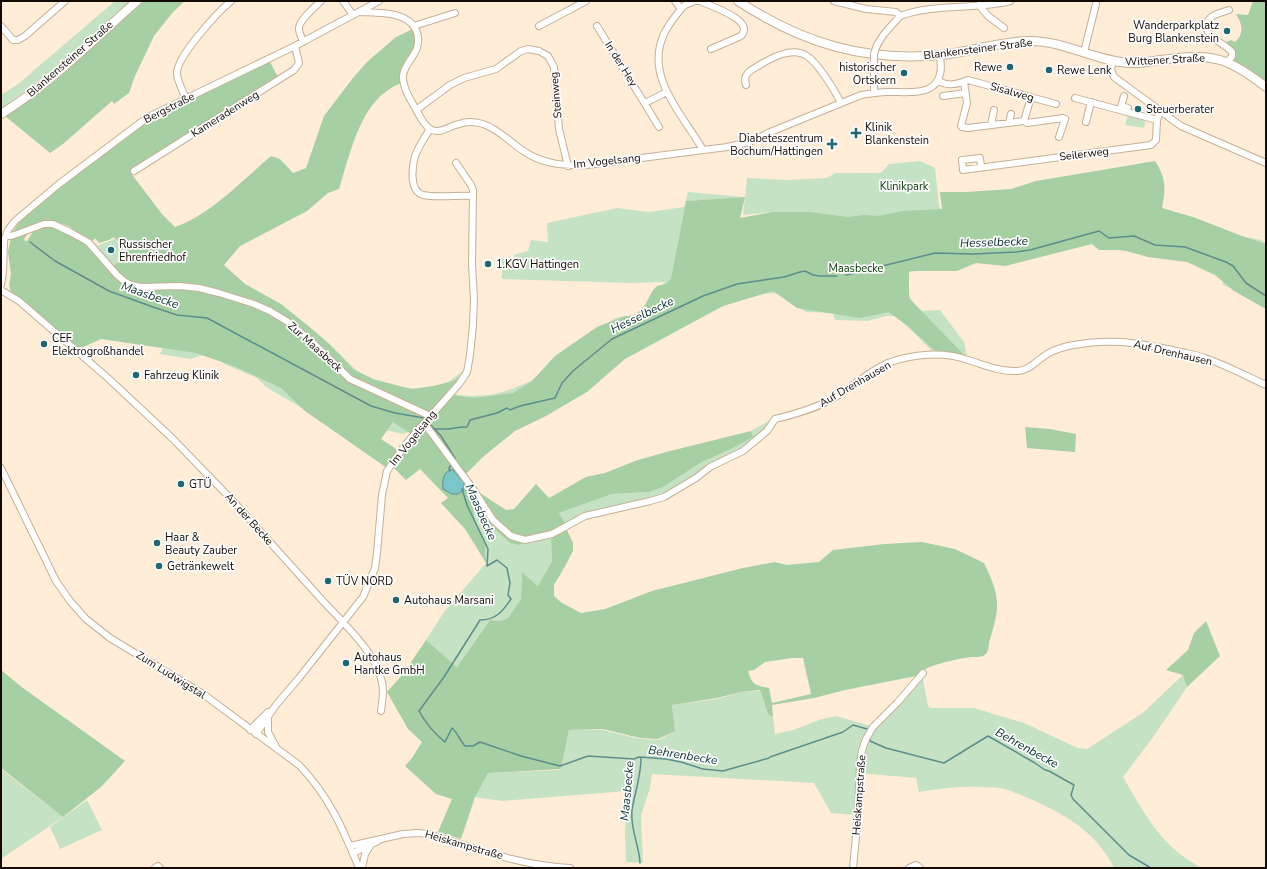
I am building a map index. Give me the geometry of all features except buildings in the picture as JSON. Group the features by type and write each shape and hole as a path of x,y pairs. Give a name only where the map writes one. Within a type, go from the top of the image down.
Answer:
{"main road":[{"name":"Blankensteiner Straße","path":"1,114 20,102 50,79 137,1"},
{"name":"Blankensteiner Straße","path":"738,1 763,17 789,30 821,43 838,48 886,56 940,55 966,52 1010,43 1031,41 1059,44 1084,52"},
{"name":"Wittener Straße","path":"1084,52 1113,62 1132,63 1196,56 1216,59 1228,62 1246,71 1266,87"}],"street":[{"path":"1,26 13,40 20,39 65,1"},
{"path":"186,99 178,78 178,68 183,58 205,27 231,1"},
{"path":"303,42 299,30 300,25 303,19 321,1"},
{"path":"343,1 353,15"},
{"name":"Bergstraße","path":"1,285 3,272 3,249 6,235 15,221 59,184 97,155 148,117 303,42 379,1"},
{"path":"539,26 586,1"},
{"path":"675,1 681,9"},
{"path":"703,150 667,92 660,74 659,52 664,35 681,9 685,5 696,1 700,1 738,18 743,26 744,32 741,36 711,49"},
{"path":"834,1 866,9 896,12 900,16"},
{"path":"874,92 874,54 884,34 900,16 913,12 968,3 979,5 1010,1"},
{"path":"1084,52 1096,2"},
{"path":"979,5 988,16 1004,28"},
{"path":"1228,62 1232,56 1232,52 1225,44 1210,36 1206,24 1207,21 1215,14 1229,10"},
{"path":"360,12 396,15 405,18 414,26 419,38 416,52 406,66 403,80 409,98 423,122 430,129 420,146 414,161 413,179 415,189 419,194 428,196 473,196"},
{"path":"414,26 455,13"},
{"name":"In der Hey","path":"597,26 659,127"},
{"name":"Kameradenweg","path":"134,171 294,70 299,63 295,46"},
{"name":"Steinweg","path":"416,110 450,85 464,78 496,69 521,51 528,49 539,51 548,56 554,67 559,129 568,166"},
{"path":"746,85 745,78 748,72 771,59 791,52 800,52 808,56 815,64 842,103"},
{"path":"938,80 941,72 940,55"},
{"path":"1113,62 1112,69 1114,77 1182,126 1266,163"},
{"name":"Sisalweg","path":"938,80 946,84 966,81 1056,104"},
{"name":"Im Vogelsang","path":"430,129 437,132 463,123 482,124 496,130 523,151 542,160 568,166 587,165 736,146 750,142 768,133 862,95 874,92 924,91 933,86 938,80"},
{"path":"966,81 967,103 962,127 968,128 1024,121 1027,123 1063,118 1059,137"},
{"path":"645,103 667,92"},
{"path":"943,96 966,93"},
{"path":"1124,96 1122,106 1146,113 1157,120"},
{"path":"1024,121 1031,97"},
{"path":"1075,98 1157,120"},
{"path":"1086,122 1091,102"},
{"path":"991,125 994,110"},
{"name":"Seilerweg","path":"981,168 1151,145 1156,140 1157,120 1160,111"},
{"path":"1009,123 1011,114"},
{"name":"Im Vogelsang","path":"256,734 276,706 363,597 375,568 382,495 387,471 405,445 459,384 465,375 469,364 474,311 472,265 473,196 471,184 456,163"},
{"name":"Zur Maasbeck","path":"6,235 11,236 44,224 53,224 88,242 117,275 131,285 140,287 180,286 199,288 238,298 270,311 288,322 310,340 350,379 426,420"},
{"name":"An der Becke","path":"1,290 19,301 109,379 173,439 232,500 343,622 368,654 379,672 383,690 381,711"},
{"name":"Auf Drenhausen","path":"426,420 454,463 474,489 493,520 512,536 525,540 552,534 585,516 650,501 664,496 696,478 716,464 744,451 767,431 775,419 792,415 836,397 867,375 887,364 906,358 932,355 955,356 991,368 1004,371 1019,371 1030,368 1044,356 1060,348 1087,342 1115,341 1142,344 1204,357 1266,384"},
{"name":"Zum Ludwigstal","path":"1,468 56,581 86,620 110,638 203,694 299,765 312,778 332,808 359,868"},
{"name":"Heiskampstraße","path":"853,868 862,750 873,727 897,703 923,673"},
{"name":"Im Vogelsang","path":"250,730 276,706"},
{"path":"268,717 268,732 278,750"},
{"name":"Heiskampstraße","path":"350,846 403,834 422,833 528,863 549,867 570,868"},
{"name":"Heiskampstraße","path":"353,853 382,839"},
{"path":"362,868 365,854 371,845"},
{"path":"909,868 916,865 920,868"},
{"path":"155,868 158,866 160,868"}],"green space":[{"path":"115,1 131,1 46,75 1,109 1,95 18,84"},
{"path":"144,1 185,1 173,12 154,36 135,76 129,93 114,104 112,101 63,144 50,153 5,116 55,81"},
{"path":"1253,1 1266,1 1266,81 1233,61 1233,49 1226,42 1231,40 1235,42 1238,39 1242,28 1236,14 1248,15"},
{"path":"413,29 415,36 414,50 401,83 387,91 376,101 367,114 353,143 339,189 328,193 307,211 240,246 224,265 245,284 281,304 329,344 353,369 375,380 412,389 446,383 455,380 463,373 458,384 429,414 351,378 289,321 216,290 142,285 128,282 112,267 129,254 114,237 99,243 95,238 91,243 70,227 62,224 47,222 26,227 12,233 21,219 150,118 269,60 278,77 130,172 162,214 175,227 188,222 213,206 271,156 280,159 293,173 306,168 324,116 353,78 367,62 396,37"},
{"path":"1128,114 1143,119 1145,121 1144,128 1125,125"},
{"name":"Maasbecke","path":"920,161 935,168 939,205 943,218 1236,235 1261,240 1266,243 1266,308 1236,290 1223,285 1222,276 1203,267 1188,262 1139,252 1104,249 1096,242 910,272 907,276 908,290 918,311 940,310 964,342 967,356 932,351 908,327 894,316 886,316 868,321 835,320 833,313 807,312 796,307 780,293 754,294 741,298 691,321 678,330 642,348 403,434 372,427 325,424 302,408 266,387 257,378 224,364 218,358 203,355 191,359 160,354 169,335 237,279 278,304 306,324 333,347 361,375 405,388 420,389 448,382 466,369 453,394 469,396 490,395 506,391 531,381 615,318 641,314 659,287 666,282 630,283 502,279 502,259 513,261 514,255 528,251 531,240 548,242 547,223 617,208 649,212 684,207 688,192 745,197 747,178 787,180 827,178 835,173 881,173 889,164","holes":["745,197 743,215 772,212 811,212 846,217 674,264 686,201"]},
{"name":"Maasbecke","path":"1155,161 1159,167 1164,184 1162,208 1193,217 1266,244 1266,309 1234,291 1215,275 1187,262 1148,257 1122,250 1099,250 1092,244 1005,266 976,263 957,271 909,271 909,298 967,358 938,354 909,327 889,312 860,318 797,308 773,291 723,306 625,359 587,392 546,416 515,431 484,456 464,476 425,423 451,395 473,398 513,393 532,381 555,356 597,327 625,316 634,316 645,305 653,290 657,286 665,284 671,279 686,201 745,197 740,218 772,212 811,212 848,217 864,215 879,216 902,211 942,209 940,192 1011,189 1036,181"},
{"path":"49,225 82,240 123,283 199,289 253,305 287,323 349,380 429,416 411,434 393,422 381,439 398,450 387,468 305,411 281,388 236,367 196,353 101,339 79,349 36,311 11,292 9,285 11,274 8,252 11,237 30,231 24,239 26,242 36,228"},
{"path":"113,237 129,254 112,267 93,246 96,243 98,246 112,240 114,239"},
{"path":"774,418 765,430 752,442 678,487 648,499 584,515 565,523 559,513 612,494 649,492 663,487 702,462 731,449 752,437 751,431"},
{"path":"424,424 473,490 474,517 485,541 486,563 465,529 441,503 448,498 420,469 406,480 392,466"},
{"path":"1025,427 1050,429 1076,434 1075,452 1027,448"},
{"path":"751,431 753,437 702,462 663,487 649,492 612,494 559,513 565,523 548,537 518,545 510,543 490,525 482,504 474,489 506,510 514,509 536,484 549,498 586,477 605,473 635,461 666,452"},
{"path":"473,490 483,503 490,525 510,543 518,545 548,537 551,539 552,561 538,586 522,572 521,599 508,618 500,621 490,620 457,667 426,640 444,612 486,563 485,541 474,517"},
{"path":"566,528 573,543 573,551 554,585 554,596 562,603 581,613 605,609 652,591 743,568 775,562 787,565 819,562 833,550 884,544 922,542 955,549 984,563 994,585 997,611 988,650 983,656 942,663 920,672 916,676 845,690 814,698 772,705 773,717 768,714 760,690 741,692 717,698 672,705 675,731 658,739 640,738 603,729 569,730 561,769 488,773 475,797 461,839 438,832 452,799 436,794 405,766 422,742 408,729 387,692 403,674 426,640 457,667 490,620 500,621 508,618 521,599 522,572 538,586 552,561 551,539","holes":["803,658 811,694 772,703 769,688 755,684 748,671 754,670 765,662"]},
{"path":"1206,621 1220,656 1187,687 1183,675 1166,670 1188,650 1194,633"},
{"path":"1,670 23,688 125,761 101,787 63,817 1,768"},
{"path":"1183,675 1187,687 1154,736 1123,777 1147,817 1165,840 1176,851 1202,868 1114,868 1100,846 1082,828 1061,814 1037,802 1002,788 960,787 919,792 916,778 858,773 855,815 831,813 814,783 652,774 650,788 641,816 643,863 626,862 625,834 627,791 502,801 474,797 487,773 561,770 569,730 603,730 640,739 659,740 675,731 672,705 717,699 741,692 760,691 768,714 773,717 775,734 793,730 822,719 836,716 871,726 919,680 923,679 928,706 931,708 974,708 1024,723 1078,748 1087,749 1144,712"},
{"path":"1,769 63,817 1,859"},
{"path":"87,800 102,830 60,849 50,827"}],"water":[{"path":"452,469 464,483 464,490 458,494 452,494 443,489 444,477 449,470"}],"waterway":[{"name":"Hesselbecke","path":"846,275 935,253 973,254 1030,250 1099,231 1109,238 1134,236 1155,245 1185,247 1226,262 1233,266 1246,283 1266,296"},
{"name":"Maasbecke","path":"30,242 55,261 109,291 177,315 207,318 371,406 395,413 426,419"},
{"name":"Hesselbecke","path":"435,429 467,427 470,420 497,413 507,408 510,410 520,406 555,398 562,383 573,371 612,339 703,296 737,284 784,277 805,271 813,275 837,276"},
{"name":"Maasbecke","path":"428,422 441,436 455,458 454,461"},
{"name":"Maasbecke","path":"450,471 449,468 452,464"},
{"name":"Maasbecke","path":"462,489 467,505 488,549 487,566 497,560 507,568 510,583 508,595 511,599 495,617 480,620 444,677 419,711 427,724 441,739 445,742 452,728 465,746 473,746 480,742 521,756 560,766 588,756 634,759 639,757 666,759 703,769 723,771 769,758"},
{"name":"Behrenbecke","path":"770,757 843,732 853,725 867,729"},
{"name":"Behrenbecke","path":"870,736 870,741 886,748 944,763 988,736 1045,770 1074,785 1071,795 1073,799 1129,855 1151,868"},
{"name":"Maasbecke","path":"640,863 632,824 632,810 640,771 641,758"}],"place":[{"name":"Wanderparkplatz Burg Blankenstein","path":"1227,31"},
{"name":"Rewe","path":"1010,67"},
{"name":"Rewe Lenk","path":"1049,70"},
{"name":"historischer Ortskern","path":"904,73"},
{"name":"Steuerberater","path":"1138,109"},
{"name":"Klinik Blankenstein","path":"856,133"},
{"name":"Diabeteszentrum Bochum/Hattingen","path":"832,144"},
{"name":"Russischer Ehrenfriedhof","path":"111,250"},
{"name":"1.KGV Hattingen","path":"488,264"},
{"name":"CEF Elektrogroßhandel","path":"44,344"},
{"name":"Fahrzeug Klinik","path":"136,375"},
{"name":"GTÜ","path":"181,484"},
{"name":"Haar & Beauty Zauber","path":"157,543"},
{"name":"Getränkewelt","path":"159,566"},
{"name":"TÜV NORD","path":"328,581"},
{"name":"Autohaus Marsani","path":"396,600"},
{"name":"Autohaus Hantke GmbH","path":"346,663"}],"park label":[{"name":"Klinikpark","path":"904,186"}]}
